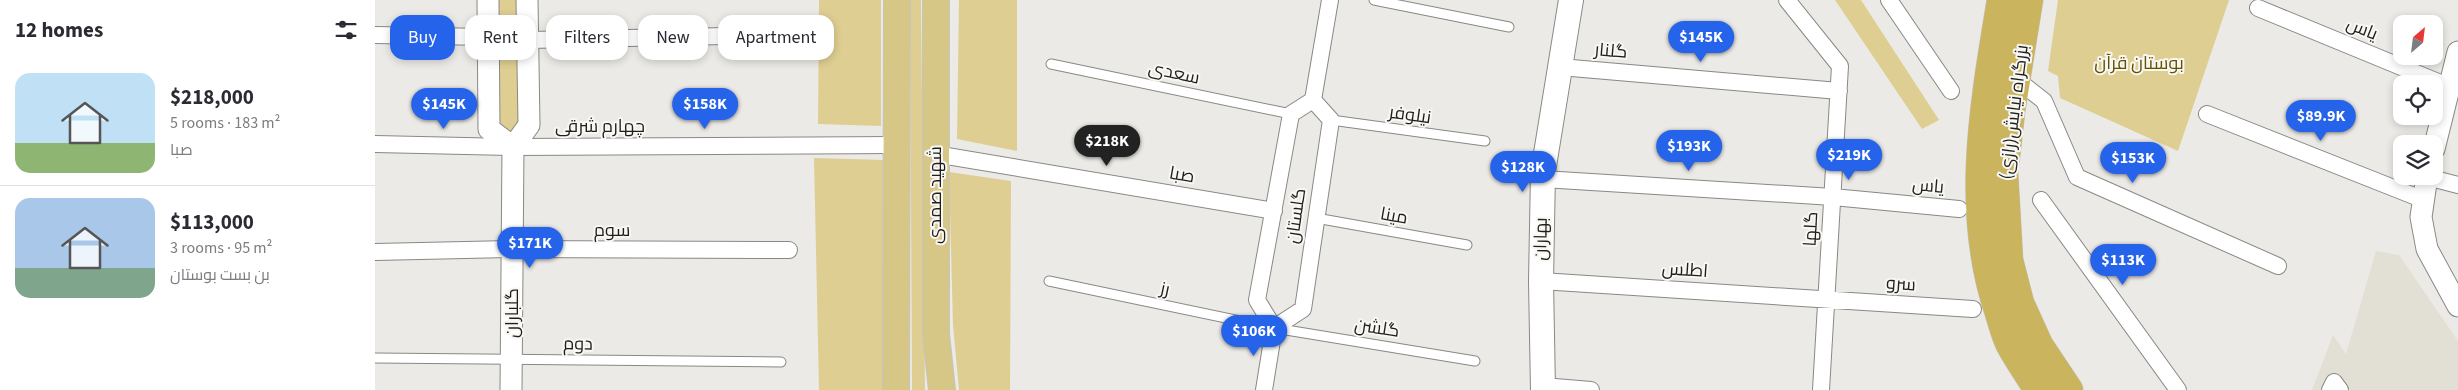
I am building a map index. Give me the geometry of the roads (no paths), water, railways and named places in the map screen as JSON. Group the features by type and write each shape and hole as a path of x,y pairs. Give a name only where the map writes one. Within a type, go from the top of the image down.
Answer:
{"highway":[{"name":"بزرگراه نیایش(رازی)","path":"2001,0 1986,89 1979,174 1980,231 1989,286 2009,344 2039,390"},
{"name":"بزرگراه نیایش(رازی)","path":"2029,0 2004,173 2009,260 2020,302 2039,345 2069,390"}],"main road":[{"path":"896,390 897,0"},
{"name":"شهید صمدی","path":"936,0 936,334 942,390"},
{"name":"بهاران","path":"1543,388 1541,281 1543,179 1571,0"}],"street":[{"path":"488,0 488,15"},
{"path":"527,0 527,15"},
{"path":"1291,114 1313,100 1330,0"},
{"name":"گلها","path":"1787,0 1840,66 1821,390"},
{"path":"1889,0 1951,91"},
{"name":"یاس","path":"2258,8 2455,70"},
{"path":"375,36 465,37"},
{"path":"536,40 718,36"},
{"path":"488,60 489,129 513,147 529,125 528,60"},
{"name":"گلنار","path":"1560,67 1839,91"},
{"path":"2438,135 2455,70"},
{"path":"2017,80 2044,101 2077,176 2278,266"},
{"path":"1313,100 1331,120"},
{"name":"گلستان","path":"1291,114 1257,300 1274,328 1303,309 1331,120"},
{"path":"2207,114 2423,200"},
{"name":"چهارم شرقی","path":"375,144 513,147 898,144"},
{"name":"گلباران","path":"511,390 513,147"},
{"name":"صبا","path":"935,154 1274,211"},
{"name":"یاس","path":"1543,179 1833,197 1959,209"},
{"path":"2443,181 2458,185"},
{"path":"2426,185 2421,217 2427,248 2452,289 2458,306"},
{"path":"2041,200 2178,390"},
{"name":"سوم","path":"375,252 512,249 789,250"},
{"name":"اطلس","path":"1541,281 1827,299"},
{"name":"سرو","path":"1827,299 1973,309"},
{"path":"1264,390 1274,328"},
{"path":"2330,390 2334,382 2340,390"},
{"path":"1543,388 1591,390"}],"lane":[{"path":"1374,0 1509,27"},
{"name":"سعدی","path":"1051,64 1291,114"},
{"name":"نیلوفر","path":"1331,120 1485,141"},
{"name":"مینا","path":"1316,218 1467,245"},
{"name":"رز","path":"1049,281 1274,328"},
{"name":"گلشن","path":"1274,328 1475,361"},
{"name":"دوم","path":"375,358 781,362"}],"park label":[{"name":"بوستان قرآن","path":"2139,63"}]}
